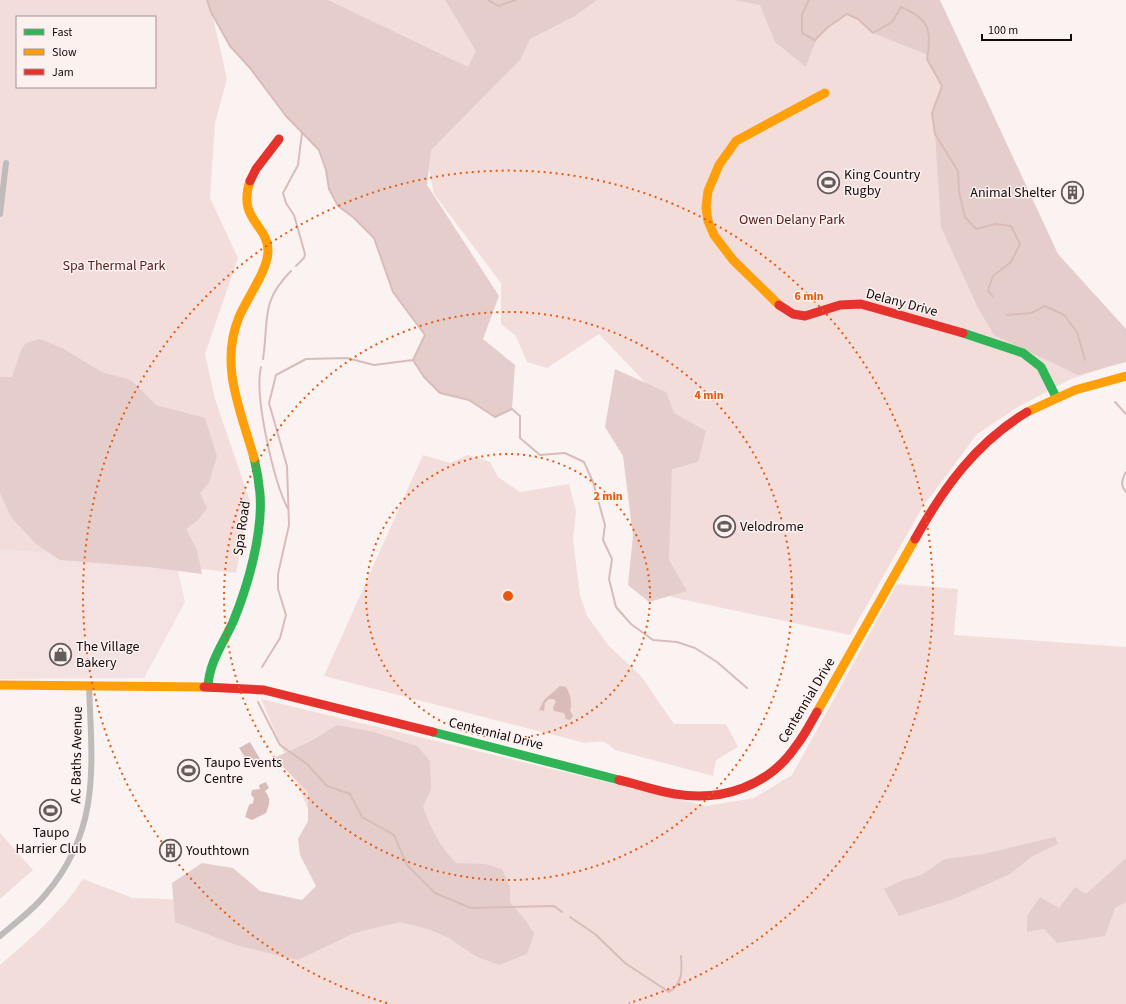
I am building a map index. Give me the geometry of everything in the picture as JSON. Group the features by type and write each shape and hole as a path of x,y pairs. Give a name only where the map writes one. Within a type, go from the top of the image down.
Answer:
{"main road":[{"name":"Delany Drive","path":"825,93 736,141 726,152 711,180 705,201 707,216 714,236 725,252 790,313 807,316 837,306 862,304 984,339 1023,353 1036,362 1041,367 1056,397"},
{"name":"Spa Road","path":"208,687 210,667 237,610 255,549 260,513 260,490 253,457 233,385 230,350 237,319 266,263 268,252 267,242 247,211 245,199 246,188 253,175 279,139"},
{"name":"Centennial Drive","path":"208,687 264,690 303,698 675,794 709,797 737,792 751,786 775,771 796,747 929,514 966,462 996,432 1025,413 1056,397 1083,386 1126,376"},
{"path":"0,685 208,687"}],"street":[{"path":"0,214 6,163"},
{"name":"AC Baths Avenue","path":"0,936 37,904 48,892 68,864 81,837 90,794 89,686"}],"shaded area":[{"path":"207,0 328,0 468,67 476,51 445,0 597,0 575,16 530,39 520,60 431,150 427,185 499,296 483,339 515,365 512,409 495,417 469,400 440,393 424,377 413,360 425,335 393,292 374,238 353,217 338,206 329,189 326,170 319,150 286,116 250,68 230,46 211,12"},
{"path":"734,0 940,0 1058,254 1126,329 1126,362 1078,375 994,335 978,308 941,227 935,134 932,113 942,86 927,59 928,55 873,33 858,19 847,14 830,25 820,35 816,41 806,67 775,42 760,5"},
{"path":"40,339 62,348 102,372 131,380 156,405 205,418 217,456 209,483 200,493 207,508 198,520 186,529 197,550 202,574 148,567 60,560 36,544 11,517 0,493 0,377 12,377 21,350 26,343"},
{"path":"615,369 666,392 674,413 706,431 698,462 672,469 669,560 687,591 649,602 628,585 633,536 623,456 605,427"},
{"path":"0,550 80,555 177,567 185,602 144,678 0,679"},
{"path":"560,686 566,687 570,695 570,710 573,716 570,720 566,719 564,713 554,711 553,707 556,702 554,699 549,699 545,703 544,711 539,710 544,700"},
{"path":"337,725 374,732 417,746 430,761 431,789 423,807 433,830 440,843 456,863 485,864 502,869 510,887 510,902 527,922 534,934 527,954 499,965 475,956 449,938 428,929 400,922 354,933 298,960 239,946 175,922 172,883 202,863 233,868 260,891 302,900 316,886 300,855 298,839 308,821 308,792 274,758 313,740"},
{"path":"250,742 260,759 250,765 239,748"},
{"path":"266,782 269,788 265,791 269,801 266,813 252,820 245,817 249,805 253,803 254,798 251,795 252,790 260,789 259,785"},
{"path":"1055,837 1058,844 1031,857 1010,874 954,899 899,916 884,889 903,880 921,875 945,859 984,854"},
{"path":"1126,858 1126,902 1115,908 1105,936 1057,943 1044,929 1027,932 1027,916 1040,897 1059,908 1075,887 1086,894"}],"green space":[{"name":"Spa Thermal Park","path":"0,0 209,0 227,79 215,123 210,198 238,258 205,354 215,399 250,501 236,573 80,555 0,550"},
{"name":"Owen Delany Park","path":"323,0 932,0 1105,368 1071,379 1018,407 977,434 922,508 850,635 671,597 666,576 675,414 599,334 547,368 527,362 516,336 501,324 501,283 434,194 426,154"},
{"path":"423,455 450,463 468,455 490,462 498,477 520,492 569,484 576,511 573,540 580,595 587,616 609,646 641,676 674,724 726,724 738,747 716,760 713,776 615,750 605,742 598,741 585,743 324,676"},
{"path":"897,584 958,589 954,635 1126,647 1126,1004 0,1004 0,965 55,914 83,879 133,898 349,905 261,699 706,806 754,798 792,775"},
{"path":"0,833 33,870 0,899"}],"waterway":[{"path":"207,0 211,12 230,46 250,68 286,116 319,150 326,170 329,189 338,206 353,217 374,238 393,292 425,335 413,360"},
{"path":"488,0 498,6 516,0"},
{"path":"809,0 802,14 802,33 815,40 828,27 847,14 858,19 873,33 892,22 901,7 918,16 927,27 929,33 929,49 927,59 942,86 932,113 935,134 958,171 959,192 965,217 976,229 996,224 1011,226 1020,244 1011,262 993,276 988,290 993,297"},
{"path":"296,266 304,258 305,254 294,215 286,203 283,193 298,165 302,133"},
{"path":"263,359 266,322 270,302 274,292 291,271"},
{"path":"1007,315 1031,313 1045,306 1064,315 1077,332 1085,360"},
{"path":"262,667 280,638 286,615 278,589 278,574 289,525 287,466 269,403 276,375 306,359 347,358 374,365 413,360"},
{"path":"413,360 424,377 440,393 469,400 495,417 512,409 520,416 520,438 540,455 565,453 584,462 593,482 605,525 603,540 612,559 609,579 616,607 631,624 653,640 677,642 695,648 717,662 747,688"},
{"path":"261,367 260,398 263,418 271,460 288,509"},
{"path":"1115,402 1126,414"},
{"path":"1126,472 1122,482 1126,492"},
{"path":"258,702 280,745 307,764 327,786 350,794 362,817 394,835 407,865 435,893 471,908 554,906 562,912"},
{"path":"570,917 595,934 625,963 669,992 677,985 681,976 681,956"}],"traffic: fast":[{"path":"963,333 1023,353 1041,367 1056,397"},
{"path":"208,687 211,669 217,653 239,608 249,576 257,542 260,494 254,458"},
{"path":"433,732 619,780"}],"traffic: slow":[{"path":"779,305 733,260 714,235 708,221 706,207 708,191 719,165 736,141 825,93"},
{"path":"250,181 247,194 247,205 267,242 268,251 265,267 239,317 233,335 231,353 234,388 254,458"},
{"path":"1027,412 1075,390 1126,376"},
{"path":"817,712 915,539"},
{"path":"0,685 204,687"}],"traffic: jam":[{"path":"250,181 256,169 279,139"},
{"path":"779,305 793,314 805,316 840,305 861,304 963,333"},
{"path":"915,539 950,484 977,452 1009,424 1027,412"},
{"path":"204,687 264,690 433,732"},
{"path":"619,780 668,793 693,796 710,796 743,788 772,772 785,760 802,738 817,712"}],"place":[{"name":"King Country Rugby","path":"829,182"},
{"name":"Animal Shelter","path":"1072,192"},
{"name":"Velodrome","path":"725,526"},
{"name":"The Village Bakery","path":"61,654"},
{"name":"Taupo Events Centre","path":"188,770"},
{"name":"Taupo Harrier Club","path":"51,810"},
{"name":"Youthtown","path":"171,850"}]}
